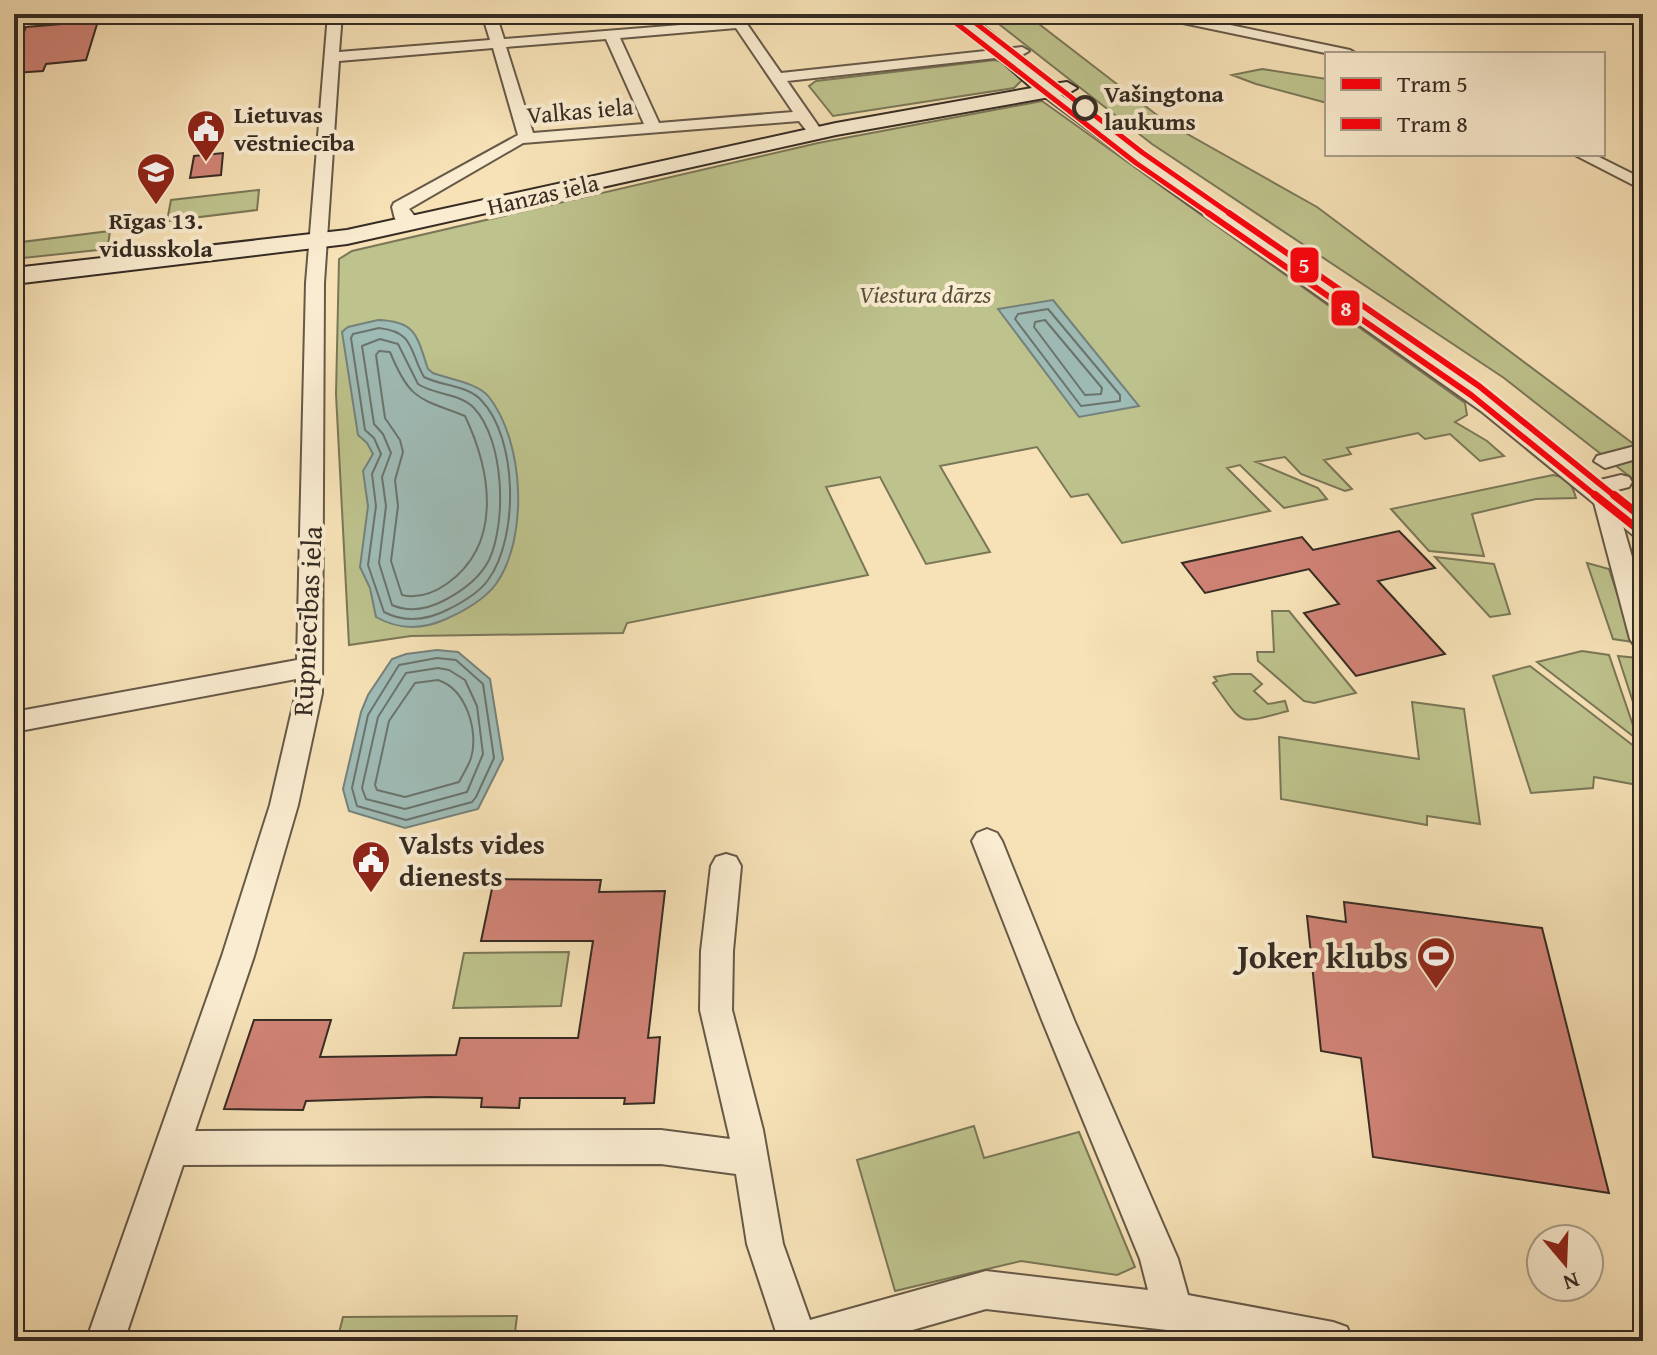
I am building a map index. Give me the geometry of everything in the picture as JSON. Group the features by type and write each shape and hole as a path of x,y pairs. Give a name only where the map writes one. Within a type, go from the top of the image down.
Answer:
{"main road":[{"path":"958,14 1013,52 1058,89"},
{"path":"977,14 1013,52"},
{"name":"Hanzas iela","path":"14,276 318,242 412,224 809,125 1058,89"}],"street":[{"name":"Rūpniecības iela","path":"105,1341 238,956 284,805 301,737 310,667 315,283 335,14"},
{"path":"489,14 527,138"},
{"path":"1159,14 1340,52"},
{"path":"331,57 611,34 736,19 809,125"},
{"path":"611,34 654,129"},
{"path":"777,78 1013,52"},
{"path":"1058,89 1169,181 1612,490 1643,500"},
{"name":"Valkas iela","path":"412,224 401,215 400,207 509,143 527,138 654,129 809,125"},
{"path":"1585,156 1643,185"},
{"path":"1605,461 1643,450"},
{"path":"1612,490 1643,530 1616,538"},
{"path":"1612,490 1616,538 1643,639"},
{"path":"14,722 310,667"},
{"path":"987,841 1058,1020 1159,1259 1173,1311"},
{"path":"726,866 717,951 716,1010 750,1159 765,1244 798,1341"},
{"path":"171,1148 661,1147 750,1159"},
{"path":"806,1341 986,1290 1173,1311 1333,1341"}],"green space":[{"path":"986,14 1026,14 1166,122 1317,207 1643,451 1643,487 1504,378 1152,144"},
{"name":"Vašingtona laukums","path":"995,60 1005,63 1023,79 1014,88 833,116 809,86 816,81"},
{"path":"1262,69 1325,79 1325,102 1256,84 1232,75"},
{"name":"Viestura dārzs","path":"1042,101 1465,403 1467,415 1455,422 1487,441 1504,456 1480,461 1450,434 1425,439 1418,433 1347,448 1351,454 1324,460 1352,489 1345,491 1301,474 1285,457 1256,462 1318,488 1327,499 1284,508 1240,465 1227,468 1270,511 1122,543 1088,494 1071,497 1037,447 940,466 990,552 926,564 880,477 826,487 868,575 627,623 623,633 411,636 349,645 336,394 339,259 352,251 818,143"},
{"path":"259,190 257,210 167,221 171,200"},
{"path":"110,231 108,245 98,250 14,259 14,243"},
{"path":"1553,475 1569,482 1576,498 1536,499 1472,514 1484,556 1429,551 1391,509"},
{"path":"1435,557 1494,564 1510,614 1490,617"},
{"path":"1587,563 1609,569 1633,642 1613,639"},
{"path":"1272,611 1289,611 1356,693 1314,703 1304,701 1258,661 1257,652 1274,652"},
{"path":"1582,651 1609,655 1638,740 1537,662"},
{"path":"1618,656 1638,658 1643,674 1643,733"},
{"path":"1530,666 1639,750 1643,763 1643,786 1594,777 1593,788 1531,793 1493,676"},
{"path":"1251,674 1262,684 1254,691 1268,704 1285,701 1288,711 1258,719 1243,718 1213,683 1217,681 1214,677"},
{"path":"1412,702 1464,709 1480,824 1427,816 1427,825 1281,799 1279,737 1419,759"},
{"path":"569,952 561,1006 453,1008 464,953"},
{"path":"974,1126 984,1158 1079,1132 1135,1267 1117,1275 1021,1261 895,1291 857,1160"},
{"path":"517,1316 514,1341 337,1341 343,1317"}],"water":[{"path":"1053,300 1139,406 1079,417 998,309"},
{"path":"378,320 401,324 414,333 428,369 433,373 471,385 489,397 510,439 515,464 518,516 507,564 496,584 480,600 459,613 419,627 393,624 376,617 370,588 360,567 368,506 363,471 373,454 358,435 342,332 348,327"},
{"path":"437,650 458,652 490,679 503,759 478,809 405,828 349,811 343,789 368,695 392,659"}],"building":[{"path":"98,21 86,60 46,64 43,71 14,73 14,57 26,27"},
{"path":"223,153 221,175 190,178 194,156"},
{"path":"1399,531 1435,568 1378,581 1445,654 1356,676 1304,613 1339,604 1309,569 1205,593 1182,563 1302,537 1313,550"},
{"path":"494,879 601,880 599,892 665,891 648,1038 660,1037 654,1103 624,1104 625,1098 520,1098 519,1108 481,1107 482,1098 429,1097 306,1101 303,1110 224,1109 254,1020 331,1020 320,1057 456,1055 460,1038 578,1038 593,941 481,941"},
{"name":"Joker klubs","path":"1344,902 1542,928 1609,1193 1373,1157 1361,1058 1321,1051 1307,916 1346,922"}],"tram line":[{"name":"5","path":"964,14 1143,153 1479,386 1643,518"},
{"name":"8","path":"956,23 1136,163 1471,395 1635,527"}],"place":[{"name":"Vašingtona laukums","path":"1085,108"},
{"name":"Lietuvas vēstniecība","path":"206,163"},
{"name":"Rīgas 13. vidusskola","path":"156,206"},
{"name":"Valsts vides dienests","path":"371,894"},
{"name":"Joker klubs","path":"1436,990"}]}
